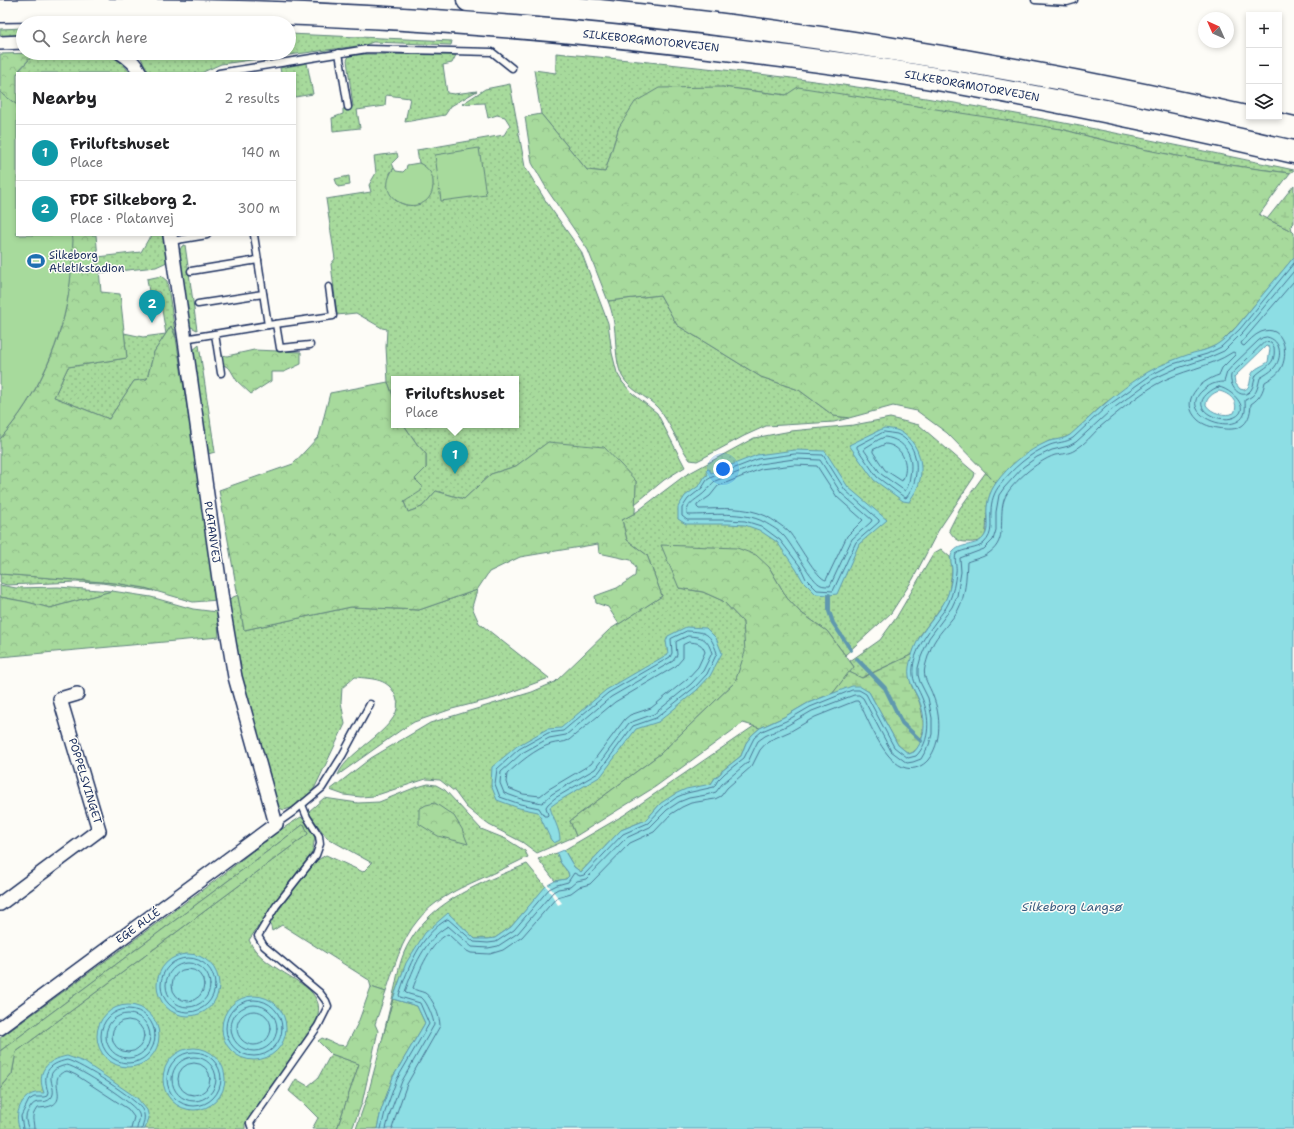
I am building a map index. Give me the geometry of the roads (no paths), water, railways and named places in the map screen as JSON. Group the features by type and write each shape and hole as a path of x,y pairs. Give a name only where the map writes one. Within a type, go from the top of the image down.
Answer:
{"highway":[{"path":"468,0 578,8 748,27 910,51 1000,66 1195,105 1294,128"},
{"name":"SILKEBORGMOTORVEJEN","path":"0,11 140,10 229,12 404,19 575,32 746,52 906,74 1092,108 1190,128 1294,152"}],"street":[{"path":"0,43 16,42"},
{"path":"131,60 140,72"},
{"name":"PLATANVEJ","path":"170,238 223,607 235,677 276,824"},
{"name":"POPPELSVINGET","path":"0,904 99,830 60,699 77,694"},
{"name":"EGE ALLÉ","path":"0,1028 276,824"}],"lane":[{"path":"1035,0 1067,2 1074,0"},
{"path":"225,72 367,49 492,52 512,68"},
{"path":"339,53 348,107"},
{"path":"170,238 195,236"},
{"path":"254,236 268,325"},
{"path":"191,270 258,260"},
{"path":"184,339 332,316 329,287"},
{"path":"198,304 263,294"},
{"path":"276,324 280,348 310,345"},
{"path":"215,334 221,373"},
{"path":"276,824 322,788 342,756 370,704"},
{"path":"252,1129 250,1123 318,1026 328,1006 320,993 264,946 258,936 276,906 316,855 320,844 313,825 307,817 302,805"}],"water":[{"name":"Silkeborg Langsø","path":"1294,257 1294,1129 377,1129 381,1111 393,1077 425,1023 417,1006 393,999 406,963 425,933 448,913 475,939 495,938 511,927 546,886 555,881 566,879 569,876 568,872 560,862 557,853 564,850 574,867 581,872 621,830 646,820 661,803 675,794 686,789 711,784 722,771 741,756 746,743 760,728 784,717 808,703 852,686 859,686 869,692 898,745 909,754 914,752 923,734 924,720 919,700 911,684 909,676 912,653 920,636 940,609 948,594 952,576 952,553 957,548 980,541 986,533 988,503 996,483 1013,464 1032,450 1047,442 1070,435 1102,406 1132,382 1170,361 1206,350 1219,343 1237,327","holes":["1266,346 1270,349 1268,362 1253,372 1247,389 1240,389 1235,383 1234,377","1219,391 1230,396 1235,402 1236,405 1234,413 1227,415 1218,414 1208,408 1206,405 1207,400 1210,396"]},
{"path":"884,428 897,430 906,436 912,442 919,456 921,464 920,481 909,502 903,501 874,480 849,445"},
{"path":"795,450 825,451 848,487 887,520 859,544 837,594 816,594 803,581 777,542 759,530 745,525 686,524 678,519 678,507 685,496 700,485 705,476 708,475 706,470 709,469 711,473 757,455"},
{"path":"686,627 706,628 716,638 722,653 710,676 697,690 658,722 636,729 601,776 550,807 559,832 560,840 554,843 551,840 538,812 519,808 497,800 491,785 492,767 517,746 547,729 561,728 606,690 668,654 666,641 668,636"},
{"path":"182,954 194,954 210,963 217,973 219,985 217,997 210,1007 194,1016 182,1016 171,1011 162,1002 157,991 157,979 162,968 171,959"},
{"path":"254,996 272,1002 280,1010 286,1028 280,1046 272,1054 254,1060 236,1054 228,1046 222,1028 228,1010 236,1002"},
{"path":"122,1005 134,1005 150,1014 157,1024 159,1036 157,1048 150,1058 134,1067 122,1067 111,1062 102,1053 97,1042 97,1030 102,1019 111,1010"},
{"path":"188,1048 200,1048 216,1057 223,1067 225,1079 223,1091 216,1101 200,1110 188,1110 177,1105 168,1096 163,1085 163,1073 168,1062 177,1053"},
{"path":"67,1056 84,1062 137,1098 147,1110 149,1118 145,1129 20,1129 18,1125 18,1114 21,1104 28,1096 32,1094 44,1093 41,1079 45,1068 53,1061"}],"waterway":[{"path":"829,595 829,611 833,623 851,650"},
{"path":"857,659 885,688 902,723 921,741"}],"place":[{"name":"Silkeborg Atletikstadion","path":"36,261"},
{"name":"FDF Silkeborg 2.","path":"152,323"},
{"name":"Friluftshuset","path":"455,474"}]}
